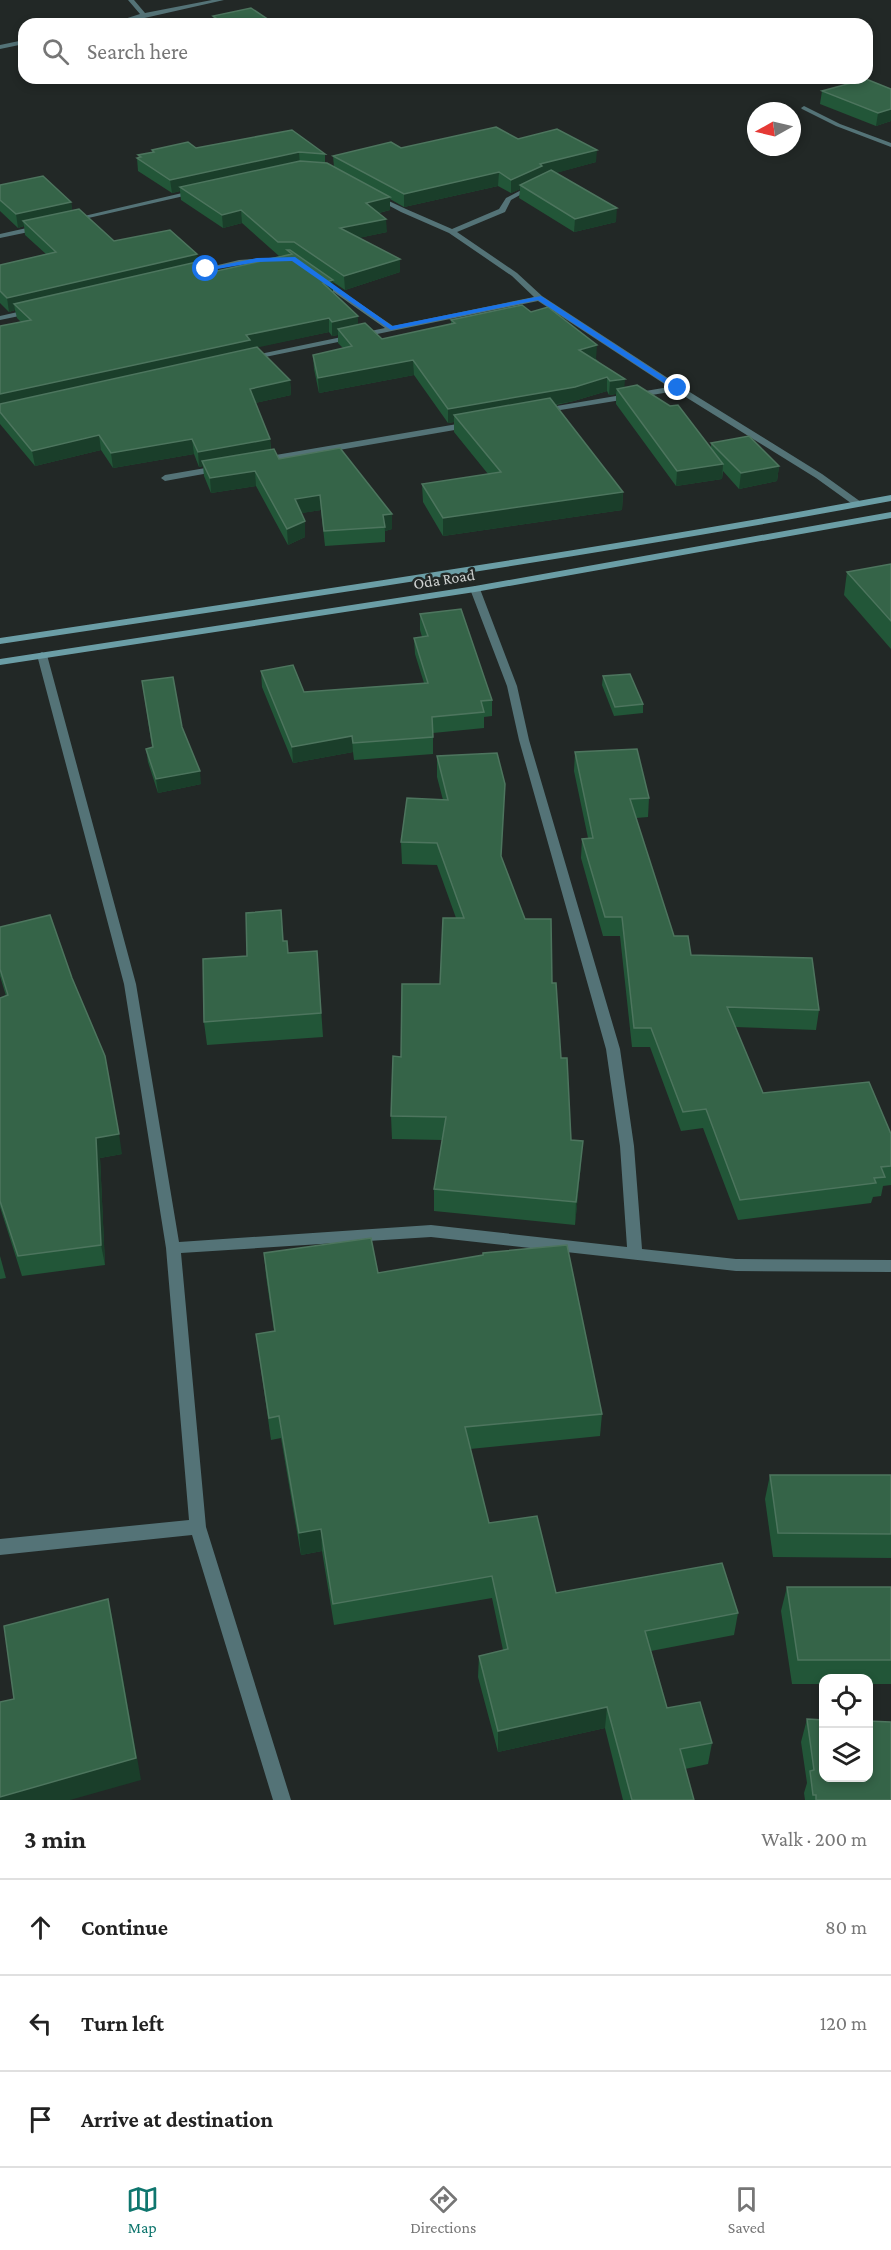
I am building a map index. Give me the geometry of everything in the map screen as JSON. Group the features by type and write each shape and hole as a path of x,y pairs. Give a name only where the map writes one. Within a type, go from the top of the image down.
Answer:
{"street":[{"path":"131,0 144,15"},
{"path":"133,18 221,0"},
{"path":"0,47 18,43"},
{"path":"804,108 838,126 891,144"},
{"path":"452,231 502,210 508,199 542,182"},
{"path":"58,223 209,189"},
{"path":"365,191 429,224 452,231 466,243 501,264 531,288 539,298 819,476 858,504"},
{"path":"0,236 46,226"},
{"path":"183,274 239,262 293,259"},
{"path":"311,272 391,328"},
{"path":"242,360 539,298"},
{"path":"0,318 34,310"},
{"path":"538,413 678,388"},
{"path":"258,461 480,423"},
{"path":"165,478 224,468"},
{"name":"Oda Road","path":"0,640 470,570 720,530 891,498"},
{"name":"Oda Road","path":"0,662 475,589 891,515"},
{"path":"475,589 512,686 530,762 613,1049 627,1146 635,1254"},
{"path":"42,655 130,984 173,1248 198,1527 282,1800"},
{"path":"173,1248 431,1231 736,1265 891,1266"},
{"path":"0,1547 198,1527"}],"building":[{"path":"251,8 266,18 216,18 213,16"},
{"path":"873,82 891,89 891,109 878,113 822,91 848,84 873,84"},
{"path":"496,127 518,139 557,129 597,150 540,164 542,166 511,180 499,172 404,194 333,156 391,142 401,148"},
{"path":"292,130 325,154 299,152 170,180 137,158 141,157 138,155 154,152 152,150 188,142 196,148"},
{"path":"300,161 327,163 390,197 366,203 386,219 340,228 400,259 344,276 294,242 278,242 241,210 222,215 180,187"},
{"path":"551,170 617,208 575,219 520,185"},
{"path":"43,176 71,202 16,214 0,200 0,185"},
{"path":"79,209 114,241 170,230 197,254 7,298 0,291 0,265 56,252 23,221"},
{"path":"287,250 333,280 323,283 358,316 332,322 329,318 246,335 250,340 0,394 0,326 31,320 14,304 205,260 217,271 292,254"},
{"path":"522,305 531,312 548,307 597,345 579,350 625,379 610,381 607,377 575,387 448,409 413,360 318,378 313,355 352,346 338,329 365,323 382,339 455,323 451,320"},
{"path":"257,347 290,380 250,389 270,439 198,452 192,439 111,453 99,435 32,451 0,412 0,404"},
{"path":"637,385 670,406 678,405 723,464 677,471 617,389"},
{"path":"550,398 623,492 443,518 422,484 501,472 454,415"},
{"path":"749,436 779,466 741,473 711,443"},
{"path":"340,448 392,514 383,515 385,527 324,531 320,495 295,499 305,521 287,529 255,471 210,478 202,461 274,449 279,459"},
{"path":"891,564 891,621 847,572"},
{"path":"461,609 492,700 481,701 484,712 432,717 433,737 353,743 352,736 292,747 261,671 293,665 304,692 428,683 414,638 428,636 420,614"},
{"path":"630,674 643,704 615,707 603,676"},
{"path":"173,677 182,727 200,771 156,779 146,749 153,747 142,681"},
{"path":"637,749 649,798 630,799 674,936 688,936 691,955 812,958 819,1010 727,1007 763,1093 869,1082 891,1134 891,1166 881,1167 885,1177 874,1178 876,1183 740,1200 706,1109 683,1112 651,1028 634,1028 622,917 605,917 582,839 593,838 575,752"},
{"path":"497,753 505,784 501,856 525,919 551,919 552,983 556,983 561,1058 567,1058 571,1140 583,1141 576,1202 434,1189 446,1117 391,1116 393,1056 401,1057 402,984 440,984 443,918 464,918 437,843 401,842 407,798 448,800 437,756"},
{"path":"281,910 283,941 287,941 288,953 317,951 321,1013 204,1022 203,959 247,956 246,913"},
{"path":"50,915 72,978 105,1056 119,1134 96,1138 101,1245 18,1256 0,1201 0,998 8,995 0,969 0,927"},
{"path":"371,1238 378,1273 483,1255 483,1253 567,1245 602,1414 465,1427 489,1523 537,1516 556,1593 722,1563 738,1613 645,1631 667,1708 700,1702 712,1743 680,1749 694,1800 632,1800 607,1707 498,1731 479,1656 508,1649 492,1576 333,1604 321,1529 299,1533 279,1416 269,1418 256,1334 275,1331 264,1253"},
{"path":"770,1475 891,1475 891,1534 778,1533"},
{"path":"787,1587 891,1587 891,1660 798,1660"},
{"path":"108,1599 136,1758 0,1797 0,1702 14,1699 4,1626"},
{"path":"807,1719 819,1720 819,1782 873,1782 873,1721 891,1722 891,1800 816,1800 816,1795 813,1795 810,1771 814,1770"}],"route":[{"path":"206,269 239,262 293,259 391,328 539,298 678,388"}]}
